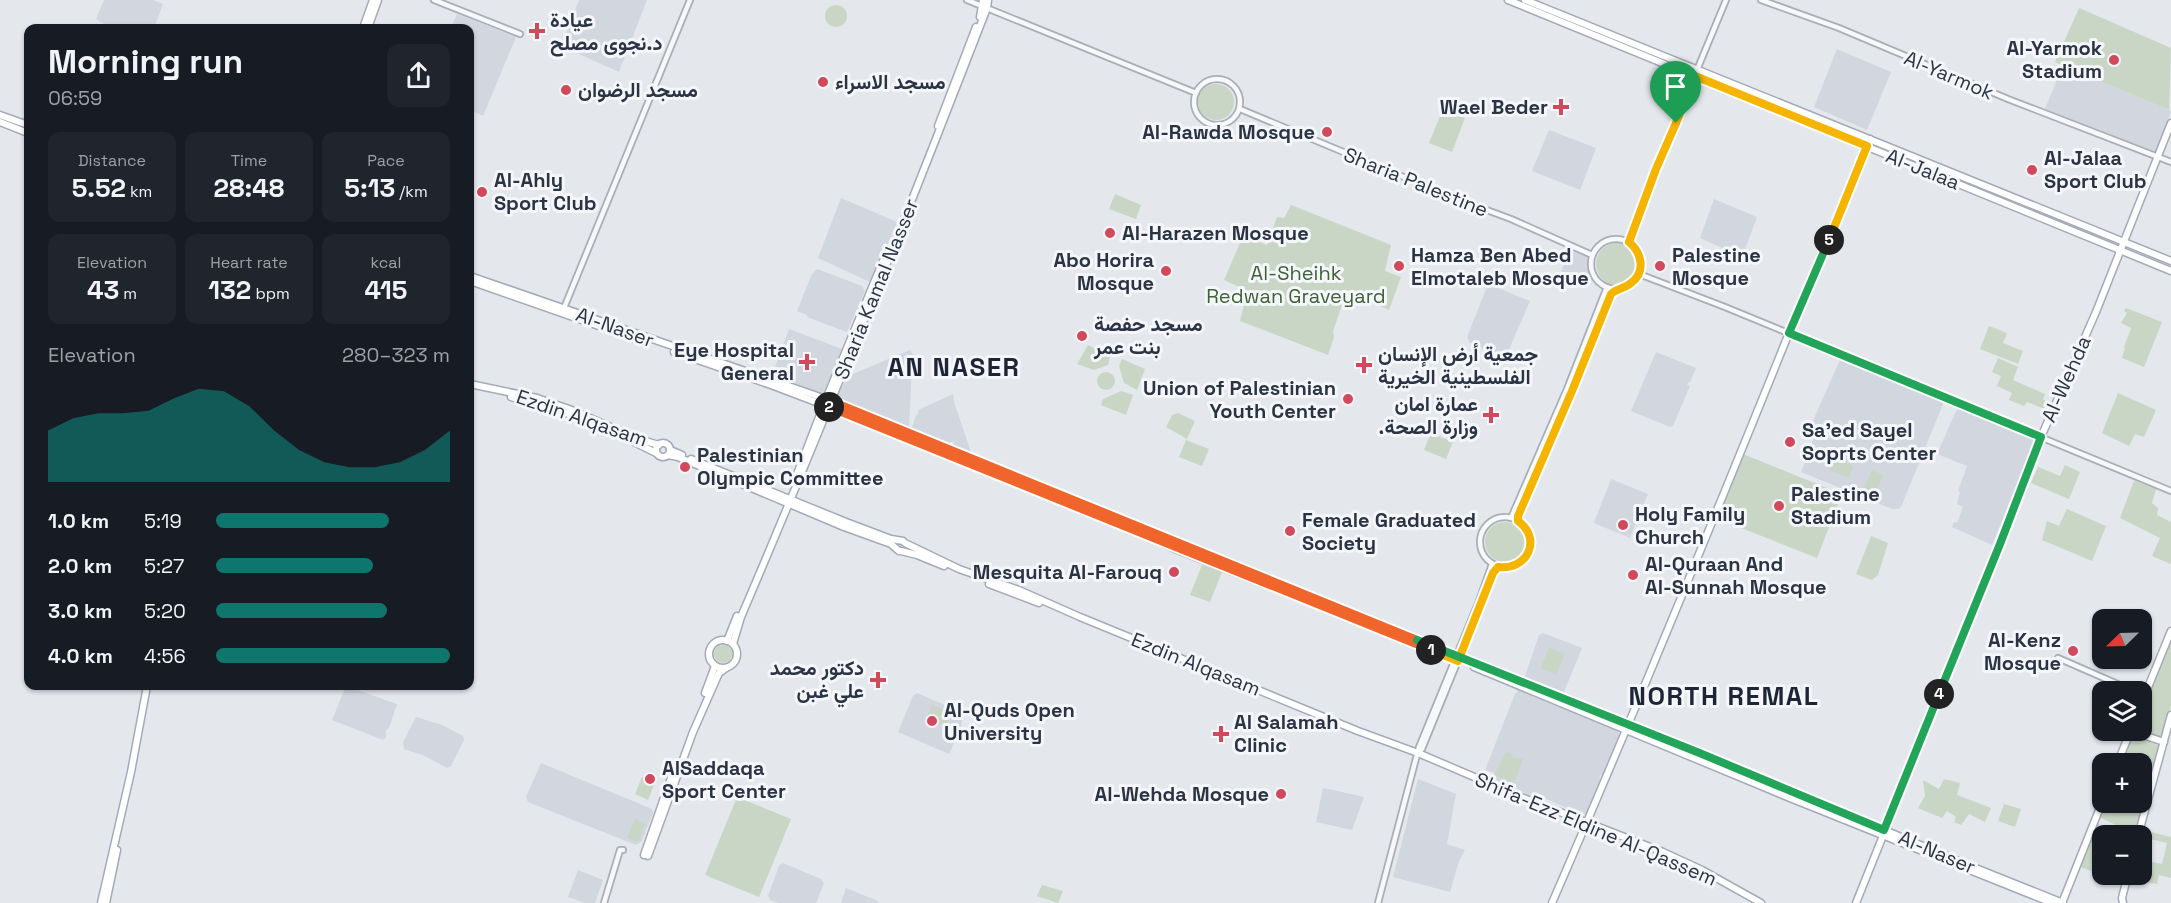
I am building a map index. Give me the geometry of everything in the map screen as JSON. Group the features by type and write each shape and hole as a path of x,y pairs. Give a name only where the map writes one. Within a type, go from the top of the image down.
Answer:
{"main road":[{"path":"365,24 376,0"},
{"path":"369,24 376,0"},
{"name":"Al-Jalaa","path":"1508,0 1870,138 2171,261"},
{"name":"Al-Jalaa","path":"1526,0 1867,146 2171,271"},
{"name":"Sharia Kamal Nasser","path":"730,642 828,403 986,4"},
{"path":"0,115 24,124"},
{"path":"0,122 24,131"},
{"name":"Al-Wehda","path":"1856,903 2041,437 2125,242 2171,123"},
{"path":"1552,903 1588,823 1626,727 1715,519 1870,138"},
{"name":"Al-Naser","path":"474,277 828,403 1626,727 2052,903"},
{"name":"Al-Naser","path":"474,282 828,403"},
{"name":"Ezdin Alqasam","path":"474,387 537,398 638,439 666,444 669,453 720,476 789,500 891,544 900,551 917,555 1429,759"},
{"name":"Ezdin Alqasam","path":"474,387 527,400 569,414 662,457 669,453"},
{"name":"Ezdin Alqasam","path":"657,453 659,444"},
{"name":"Ezdin Alqasam","path":"669,453 904,542 959,568 1019,590 1418,754"},
{"path":"900,551 897,545 904,542"},
{"path":"2149,681 2171,631"},
{"path":"716,666 658,810 646,855 706,701 719,673 726,668 736,659 737,651 730,642 717,641 710,648 710,658 716,666 726,668"},
{"path":"100,903 119,828 146,690"},
{"path":"2141,825 2171,715"},
{"path":"2152,738 2164,742"},
{"name":"Shifa-Ezz Eldine Al-Qassem","path":"1429,759 1702,870 1761,903"},
{"path":"2062,903 2098,813"},
{"path":"106,903 120,838 119,828"},
{"name":"Al-Naser","path":"1883,832 2062,903"},
{"path":"2121,901 2125,885"}],"street":[{"path":"435,0 520,34"},
{"path":"564,308 690,0"},
{"path":"967,0 986,4 1196,93"},
{"path":"1629,242 1656,169 1726,0"},
{"name":"Al-Yarmok","path":"1761,0 1839,28 2008,99 2171,162"},
{"path":"1208,80 1226,80 1239,93 1240,109 1236,117 1227,123 1219,125 1209,123 1196,111 1194,103 1196,93 1208,80"},
{"name":"Sharia Palestine","path":"1240,109 1510,219 1592,255"},
{"path":"1619,239 1629,242 1640,256 1641,266 1638,274 1627,286 1616,289 1600,283 1591,265 1592,255 1598,246 1608,240 1619,239"},
{"path":"1638,274 1789,333 2171,491"},
{"path":"1511,518 1567,389 1607,287"},
{"path":"1518,521 1611,294 1616,289"},
{"path":"1511,518 1518,521 1529,534 1528,552 1516,565 1498,567 1492,564 1485,557 1481,548 1482,532 1494,520 1511,518"},
{"path":"1457,658 1492,564"},
{"path":"1378,903 1419,747 1493,573 1498,567"},
{"path":"2058,658 2111,681"},
{"path":"604,903 620,850 623,850"}],"shaded area":[{"path":"104,0 153,0 163,4 156,24 104,24 96,19"},
{"path":"579,0 647,0 619,72 561,46"},
{"path":"457,14 516,37 483,116 474,112 474,24 453,24"},
{"path":"1837,49 1891,72 1867,130 1814,107"},
{"path":"2063,65 2171,111 2155,154 2045,109"},
{"path":"1549,130 1596,148 1580,190 1532,171"},
{"path":"841,198 897,222 872,283 818,258"},
{"path":"1714,199 1757,217 1742,257 1700,238"},
{"path":"1568,249 1589,258 1591,274 1570,282 1560,277"},
{"path":"817,269 862,286 865,291 847,332 797,311 812,274"},
{"path":"1488,284 1530,301 1506,356 1502,357 1470,343 1467,337"},
{"name":"Eye Hospital General","path":"789,329 842,349 823,394 772,375"},
{"path":"910,350 917,360 912,366 909,428 836,399 848,376"},
{"path":"1656,352 1696,368 1688,382 1687,385 1690,386 1673,426 1670,427 1631,411"},
{"path":"1840,360 1941,400 1943,404 1901,507 1898,509 1892,509 1801,472 1814,437 1807,434"},
{"path":"953,394 970,454 953,446 954,441 948,443 912,428 918,410"},
{"path":"1959,409 2030,435 2035,441 1992,545 1952,527 1954,522 1957,523 1963,507 1957,504 1960,492 1958,491 1967,466 1937,454 1956,411"},
{"path":"1611,479 1648,494 1630,538 1594,523"},
{"path":"1543,633 1582,648 1564,692 1525,676 1539,635"},
{"path":"1520,689 1618,731 1619,735 1603,776 1600,775 1601,779 1586,814 1580,814 1533,793 1530,795 1493,779 1495,773 1485,770 1515,694"},
{"path":"344,690 357,690 397,704 383,740 332,720"},
{"name":"Al-Quds Open University","path":"917,693 963,713 961,727 949,754 898,732 913,696"},
{"path":"416,717 442,725 463,736 464,740 451,766 447,768 425,756 404,749 403,742"},
{"path":"541,763 652,809 653,813 641,842 636,845 528,802 526,797"},
{"path":"1418,779 1456,794 1447,844 1465,850 1459,861 1450,892 1393,877"},
{"path":"1323,788 1364,797 1352,830 1316,822"},
{"path":"783,863 821,879 824,883 816,903 778,903 770,900 768,896 779,866"},
{"path":"578,870 603,880 595,903 585,903 568,897"},
{"path":"846,888 878,901 877,903 841,903"}],"green space":[{"path":"836,5 846,12 847,16 840,26 836,27 826,20 825,16 832,6"},
{"name":"Al-Yarmok Stadium","path":"2079,8 2171,48 2169,110 2055,62"},
{"path":"1216,84 1229,89 1234,102 1229,115 1216,120 1203,115 1198,102 1203,89"},
{"path":"1443,109 1465,118 1452,152 1429,143"},
{"path":"1115,194 1141,205 1136,219 1109,209"},
{"name":"Al-Sheihk Redwan Graveyard","path":"1291,205 1391,245 1385,271 1401,277 1389,310 1347,291 1333,331 1334,337 1328,355 1240,321 1247,293 1244,289 1224,280 1243,236 1267,245 1277,217 1284,218"},
{"path":"1617,243 1632,249 1638,264 1632,279 1617,285 1602,279 1596,264 1602,249"},
{"path":"2126,308 2162,322 2144,367 2122,358 2131,328 2121,323 2127,313 2124,311"},
{"path":"1989,326 2007,333 2003,343 2023,351 2018,364 1980,349"},
{"path":"1088,345 1110,356 1108,365 1094,370 1077,364"},
{"path":"1998,358 2018,367 2013,380 2045,394 2043,400 2050,403 2047,410 2027,402 2024,406 2009,400 2012,393 1997,386 2001,376 1992,372"},
{"path":"1122,359 1145,369 1137,390 1124,383 1119,366"},
{"path":"1102,372 1110,372 1115,377 1113,388 1102,390 1097,385 1097,377"},
{"path":"1121,391 1133,395 1126,415 1101,405 1103,399"},
{"path":"2118,393 2156,410 2144,437 2135,434 2129,446 2102,433"},
{"path":"1178,413 1195,421 1187,439 1166,427 1172,415"},
{"path":"1431,433 1453,442 1446,459 1424,450"},
{"path":"1186,440 1209,449 1202,466 1179,457"},
{"name":"Palestine Stadium","path":"1743,454 1842,494 1817,558 1716,518"},
{"path":"1835,459 1853,466 1849,478 1830,470"},
{"path":"2065,465 2080,472 2069,499 2031,483 2038,467 2060,476"},
{"path":"1872,470 1883,475 1876,493 1864,488"},
{"path":"2134,481 2156,489 2152,503 2158,508 2157,515 2171,522 2171,564 2152,556 2160,538 2120,518"},
{"path":"2067,509 2106,526 2092,561 2042,540 2047,521 2059,526"},
{"path":"1505,522 1519,528 1525,542 1519,556 1505,562 1491,556 1485,542 1491,528"},
{"path":"1871,536 1888,543 1878,575 1872,580 1856,574"},
{"path":"1202,565 1222,572 1210,602 1190,595"},
{"path":"2171,635 2171,705 2162,739 2152,736 2152,682"},
{"path":"723,645 729,648 732,654 729,660 723,663 717,660 714,654 717,648"},
{"path":"1549,647 1565,654 1556,675 1541,668"},
{"path":"932,705 951,713 946,725 927,717"},
{"path":"2129,741 2148,741 2159,746 2152,774 2152,753 2124,753"},
{"path":"1506,752 1512,754 1511,757 1523,759 1514,783 1494,775"},
{"path":"642,777 655,782 648,800 635,794"},
{"path":"1944,779 1960,783 1957,795 1991,808 1985,822 1969,814 1961,825 1954,822 1956,817 1947,811 1942,818 1918,808 1925,796 1923,780 1939,789"},
{"path":"737,797 791,819 759,897 705,875"},
{"path":"2004,804 2021,809 2015,827 1998,821"},
{"path":"2100,813 2142,813 2139,825 2116,825 2099,817"},
{"path":"635,819 645,824 638,842 627,838"},
{"path":"2152,832 2171,837 2171,878 2159,875 2157,884 2152,883 2152,862 2162,864 2167,843 2152,839"},
{"path":"2092,833 2092,871 2078,866"},
{"path":"1042,885 1063,891 1058,903 1037,896"}],"place":[{"name":"عيادة د.نجوى مصلح","path":"537,31"},
{"name":"Al-Yarmok Stadium","path":"2114,60"},
{"name":"مسجد الاسراء","path":"823,82"},
{"name":"مسجد الرضوان","path":"566,90"},
{"name":"Wael Beder","path":"1561,107"},
{"name":"Al-Rawda Mosque","path":"1327,132"},
{"name":"Al-Jalaa Sport Club","path":"2032,170"},
{"name":"Al-Ahly Sport Club","path":"482,192"},
{"name":"Al-Harazen Mosque","path":"1110,233"},
{"name":"Hamza Ben Abed Elmotaleb Mosque","path":"1399,266"},
{"name":"Palestine Mosque","path":"1660,266"},
{"name":"Abo Horira Mosque","path":"1166,271"},
{"name":"مسجد حفصة بنت عمر","path":"1082,336"},
{"name":"Eye Hospital General","path":"807,362"},
{"name":"جمعية أرض الإنسان الفلسطينية الخيرية","path":"1364,365"},
{"name":"Union of Palestinian Youth Center","path":"1348,399"},
{"name":"عمارة امان .وزارة الصحة","path":"1491,415"},
{"name":"Sa'ed Sayel Soprts Center","path":"1790,442"},
{"name":"Palestinian Olympic Committee","path":"685,467"},
{"name":"Palestine Stadium","path":"1779,506"},
{"name":"Holy Family Church","path":"1623,525"},
{"name":"Female Graduated Society","path":"1290,531"},
{"name":"Mesquita Al-Farouq","path":"1174,572"},
{"name":"Al-Quraan And Al-Sunnah Mosque","path":"1633,575"},
{"name":"Al-Kenz Mosque","path":"2073,651"},
{"name":"دكتور محمد علي غبن","path":"878,680"},
{"name":"Al-Quds Open University","path":"932,721"},
{"name":"Al Salamah Clinic","path":"1221,734"},
{"name":"AlSaddaqa Sport Center","path":"650,779"},
{"name":"Al-Wehda Mosque","path":"1281,794"}],"district":[{"name":"AN NASER","path":"954,367"},
{"name":"NORTH REMAL","path":"1724,696"}],"route":[{"path":"1676,123 1629,242 1640,256 1639,272 1631,284 1616,289 1611,294 1518,516 1518,521 1529,534 1528,552 1525,558 1516,565 1498,567 1493,573 1460,657 1458,661 1173,548 1131,528 824,405 826,399 1121,518 1229,563 1460,657 1518,680 1564,700 1702,754 1884,830 2041,437 1789,333 1867,146 1695,76 1676,123"}]}
